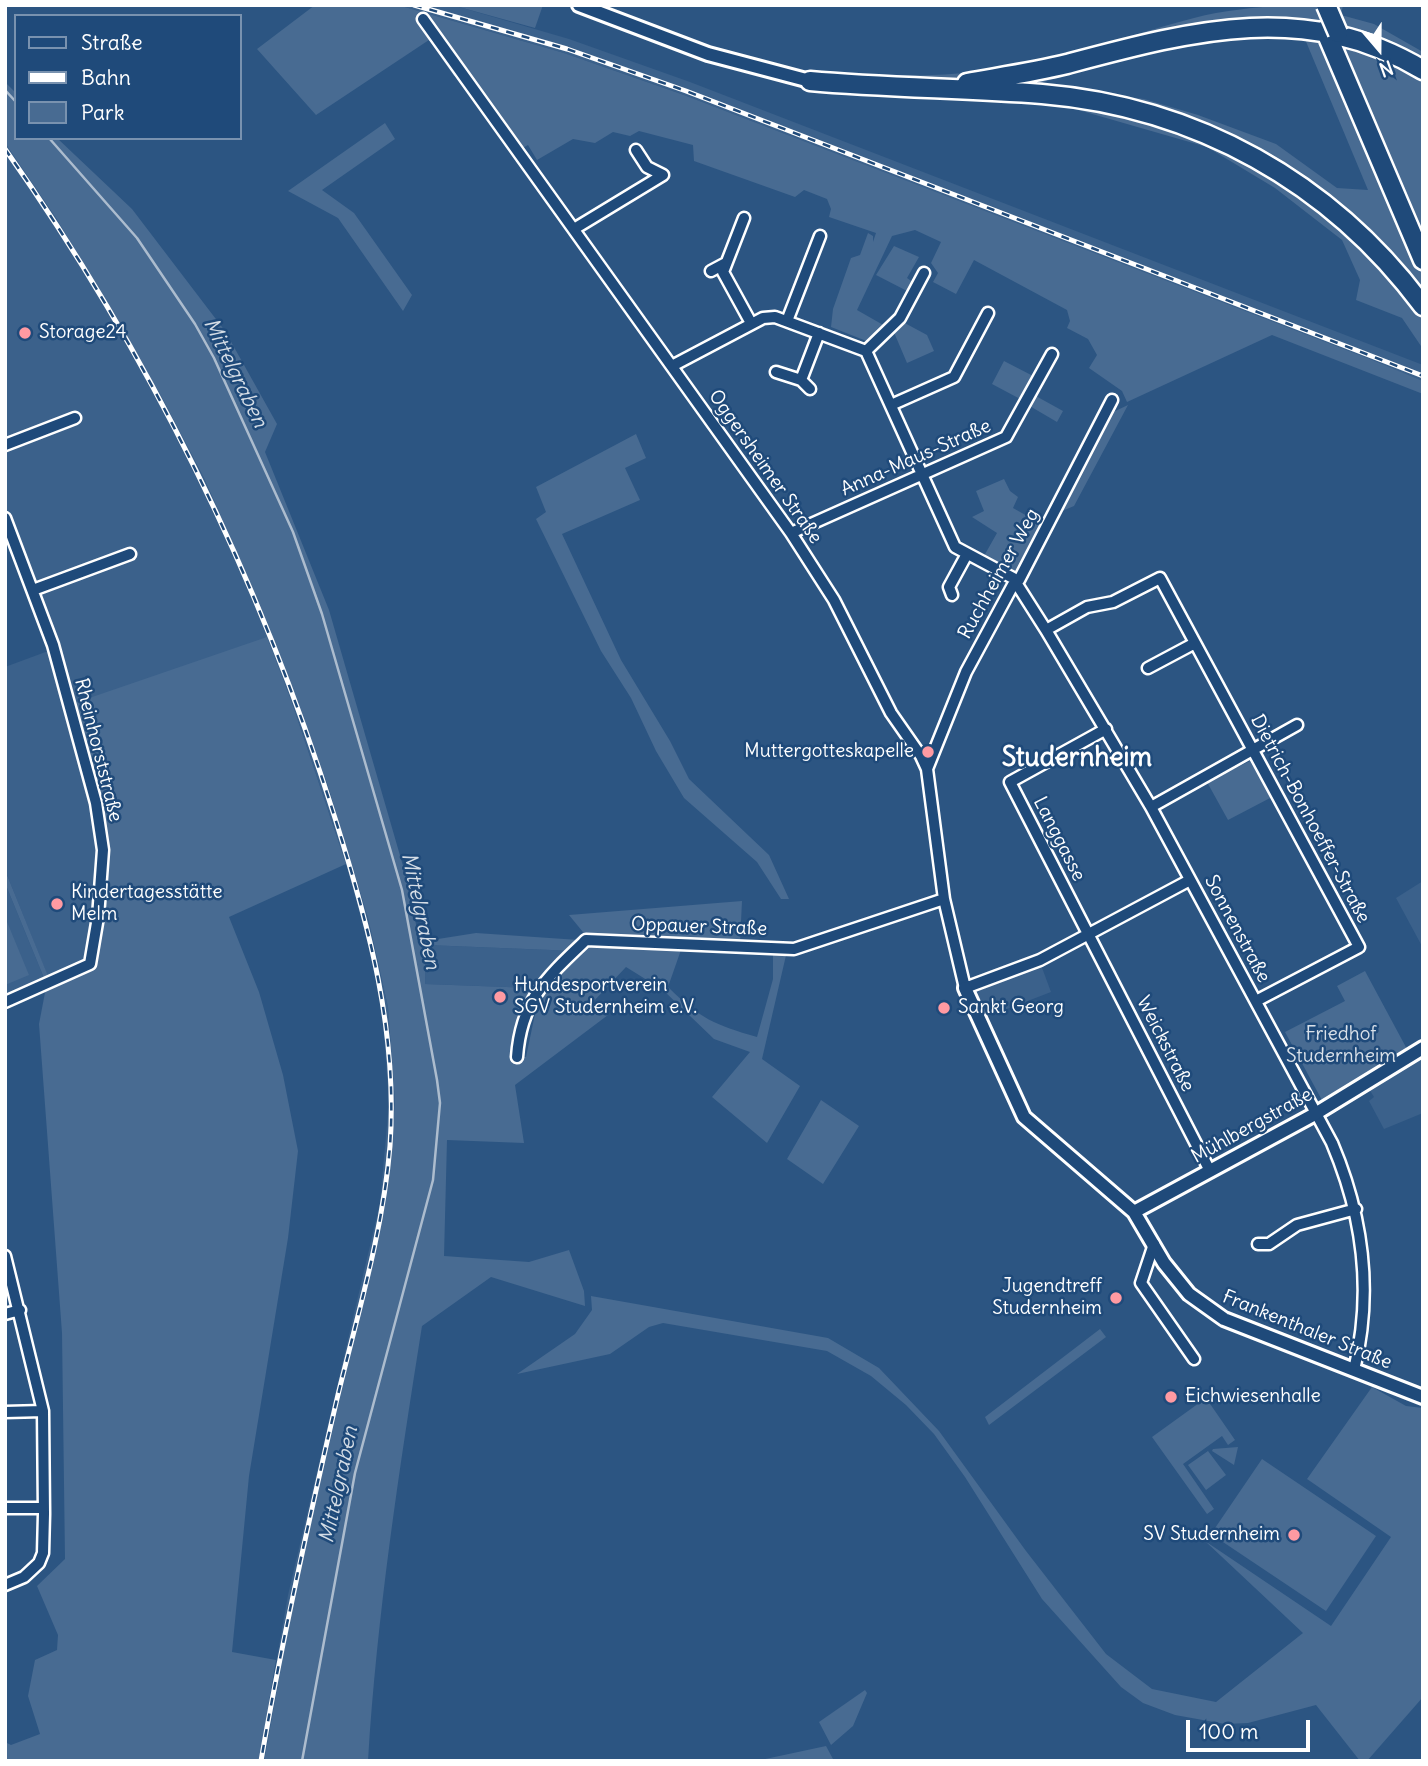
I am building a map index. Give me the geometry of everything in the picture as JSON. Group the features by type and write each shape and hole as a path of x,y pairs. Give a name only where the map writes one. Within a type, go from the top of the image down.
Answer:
{"highway":[{"path":"1314,5 1331,31 1423,231"},
{"path":"1326,5 1331,31 1423,260"},
{"path":"946,88 1034,71 1212,24 1282,16 1329,20 1360,30 1387,43 1423,70"},
{"path":"810,81 1043,94 1106,103 1194,127 1243,150 1289,177 1339,214 1363,236 1423,306"}],"street":[{"path":"579,5 719,57 810,81"},
{"name":"Oggersheimer Straße","path":"423,19 791,533 834,600 891,713 922,755 927,769 944,899 965,988"},
{"path":"574,229 663,176 647,167 636,150"},
{"path":"744,218 723,272 751,323"},
{"path":"787,321 820,236"},
{"path":"711,271 726,263"},
{"path":"672,366 751,323 775,317 866,351 900,318 924,273"},
{"path":"891,405 954,377 988,313"},
{"path":"801,380 819,333"},
{"name":"Sonnenstraße","path":"866,351 955,547 1016,583 1046,629 1151,807 1332,1143 1356,1209 1364,1281 1361,1330 1354,1370"},
{"name":"Anna-Maus-Straße","path":"791,533 1006,437 1052,354"},
{"path":"776,372 801,380 810,388"},
{"name":"Ruchheimer Weg","path":"927,769 966,672 1112,400"},
{"path":"5,445 75,418"},
{"name":"Rheinhorststraße","path":"5,518 59,663 96,803 103,850 98,917 90,964 5,1002"},
{"path":"33,590 130,554"},
{"path":"952,595 949,587 967,554"},
{"name":"Dietrich-Bonhoeffer-Straße","path":"1046,629 1087,607 1113,602 1160,578 1359,947 1256,1001"},
{"path":"1148,668 1195,643"},
{"path":"1151,807 1297,725"},
{"name":"Langgasse","path":"1088,934 1010,782 1106,729"},
{"path":"965,988 1040,960 1190,880"},
{"name":"Oppauer Straße","path":"517,1057 526,1011 536,992 586,940 794,949 944,899"},
{"name":"Weickstraße","path":"1088,934 1210,1171"},
{"name":"Frankenthaler Straße","path":"965,988 1014,1101 1024,1117 1038,1132 1134,1212 1176,1279 1205,1308 1224,1319 1423,1397"},
{"name":"Mühlbergstraße","path":"1134,1212 1315,1114 1423,1048"},
{"path":"1258,1244 1269,1244 1297,1225 1356,1209"},
{"path":"1154,1244 1141,1283 1194,1359"},
{"path":"5,1256 43,1411 44,1508 43,1553 39,1563 24,1577 6,1585"},
{"path":"5,1314 20,1310"},
{"path":"5,1412 43,1411"},
{"path":"5,1508 44,1508"}],"shaded area":[{"path":"398,5 452,5 569,39 690,82 1423,365 1423,381 684,95 564,53"},
{"path":"5,143 56,218 161,396 204,478 260,605 327,783 368,918 388,1007 395,1102 385,1204 294,1596 264,1761 259,1761 288,1595 380,1203 389,1103 382,1007 373,960 346,864 292,703 92,803 99,851 94,916 86,961 48,977 5,870 5,667 51,650 5,530"},
{"path":"1423,881 1423,948 1396,898"},
{"path":"5,883 44,978 5,996"},
{"path":"426,945 569,951 533,988 425,984"},
{"path":"1041,965 1051,992 986,1017 976,992"},
{"path":"1421,1058 1423,1113 1384,1129 1369,1101 1374,1097 1369,1089"}],"green space":[{"path":"315,5 398,5 564,53 684,95 1372,360 1423,381 1423,394 1272,335 1127,402 1122,391 1089,368 1097,355 1088,339 1067,328 1070,321 1067,310 974,260 956,294 933,282 938,273 931,263 941,242 915,230 892,236 857,310 885,326 869,342 831,327 833,309 851,258 860,255 868,233 873,236 873,242 876,233 829,217 831,209 827,199 804,190 795,197 694,161 693,145 639,131 630,136 613,132 595,143 573,139 537,160 528,145 521,149 468,75 454,76 429,40 316,115 257,49"},
{"path":"452,5 543,5 535,28"},
{"path":"1283,5 1343,5 1341,15 1374,24 1423,52 1423,349 1402,318 1356,300 1360,280 1342,240 1275,188 1207,147 1061,105 813,90 817,70 909,76 1000,69 1077,53 1205,15","holes":["1302,32 1368,190 1337,188 1276,144 1198,115 1144,99 1044,86 1043,82 1176,42"]},
{"path":"5,82 14,91 14,140 59,140 132,209 225,331 277,424 265,452 329,610 410,890 419,942 476,933 682,947 668,987 708,1019 757,1037 773,979 773,951 787,951 762,1059 800,1086 767,1143 712,1097 750,1052 714,1039 663,990 626,967 593,1002 608,1015 515,1085 524,1143 447,1140 444,1256 529,1262 569,1250 584,1291 585,1306 491,1277 422,1326 383,1597 368,1761 264,1761 294,1596 385,1204 395,1102 388,1007 368,918 327,783 260,605 204,478 161,396 56,218 5,143","holes":["426,945 568,951 533,988 425,984","555,970 561,976 547,992 540,986","536,992 544,997 535,1014 526,1057 517,1057"]},
{"path":"385,123 395,139 322,190 354,213 412,295 403,311 338,218 288,191"},
{"path":"894,246 919,257 907,278 914,283 909,292 876,275"},
{"path":"901,321 927,335 934,351 907,363 893,330"},
{"path":"1004,361 1035,377 1022,400 992,384"},
{"path":"1034,395 1063,411 1057,422 1028,405"},
{"path":"1128,405 1074,506 1055,514 1109,414"},
{"path":"636,434 646,458 625,468 640,500 562,534 621,660 670,741 689,779 769,855 789,899 781,899 757,862 684,798 656,751 631,698 601,651 536,519 546,512 536,487"},
{"path":"1004,479 1010,491 1018,497 1013,508 1045,526 1018,575 984,556 997,533 972,517 984,511 976,491"},
{"path":"267,637 346,864 229,917 259,992 283,1075 298,1151 288,1238 249,1476 232,1652 276,1660 259,1761 5,1761 5,1742 11,1745 40,1734 28,1696 35,1660 57,1650 58,1635 37,1586 65,1559 62,1333 39,1024 48,977 44,978 5,883 5,870 48,976 86,961 97,891 98,848 90,794 66,706"},
{"path":"1250,761 1272,797 1228,820 1207,782"},
{"path":"742,901 740,943 587,937 569,915"},
{"path":"5,917 29,975 5,985"},
{"name":"Friedhof Studernheim","path":"1365,971 1408,1051 1323,1102 1285,1032 1345,1001 1337,986"},
{"path":"821,1100 859,1126 823,1184 787,1159"},
{"path":"591,1296 828,1338 879,1368 939,1431 1026,1551 1106,1654 1152,1689 1216,1702 1303,1633 1205,1541 1331,1626 1391,1537 1307,1479 1372,1387 1406,1406 1423,1408 1423,1697 1367,1761 1360,1761 1316,1705 1248,1723 1225,1724 1175,1715 1143,1703 1121,1687 1042,1599 965,1477 934,1434 906,1405 871,1376 827,1351 663,1323 649,1327 610,1354 517,1374 575,1334 592,1310"},
{"path":"1100,1329 1106,1337 989,1425 985,1417"},
{"path":"1206,1398 1235,1440 1228,1445 1222,1436 1183,1464 1214,1509 1207,1514 1152,1437"},
{"path":"1238,1447 1234,1465 1212,1451 1213,1449"},
{"path":"1208,1451 1226,1475 1206,1490 1188,1465"},
{"name":"SV Studernheim","path":"1262,1459 1376,1536 1326,1611 1211,1534"},
{"path":"865,1690 867,1693 853,1726 831,1745 819,1722"},
{"path":"826,1746 833,1759 756,1761"}],"waterway":[{"name":"Mittelgraben","path":"5,90 14,100"},
{"name":"Mittelgraben","path":"51,140 137,238 195,324 214,358 293,532 322,614 402,890 437,1080 440,1103 433,1180 355,1473 302,1761"}],"railway":[{"path":"414,5 567,49 686,91 1423,376"},
{"path":"5,149 107,306 196,471 236,556 305,729 335,818 369,939 385,1021 391,1104 390,1146 382,1210 306,1534 261,1761"}],"place":[{"name":"Storage24","path":"25,333"},
{"name":"Muttergotteskapelle","path":"928,752"},
{"name":"Kindertagesstätte Melm","path":"57,904"},
{"name":"Hundesportverein SGV Studernheim e.V.","path":"500,997"},
{"name":"Sankt Georg","path":"944,1008"},
{"name":"Jugendtreff Studernheim","path":"1116,1298"},
{"name":"Eichwiesenhalle","path":"1171,1397"},
{"name":"SV Studernheim","path":"1294,1535"}],"district":[{"name":"Studernheim","path":"1077,759"}]}
